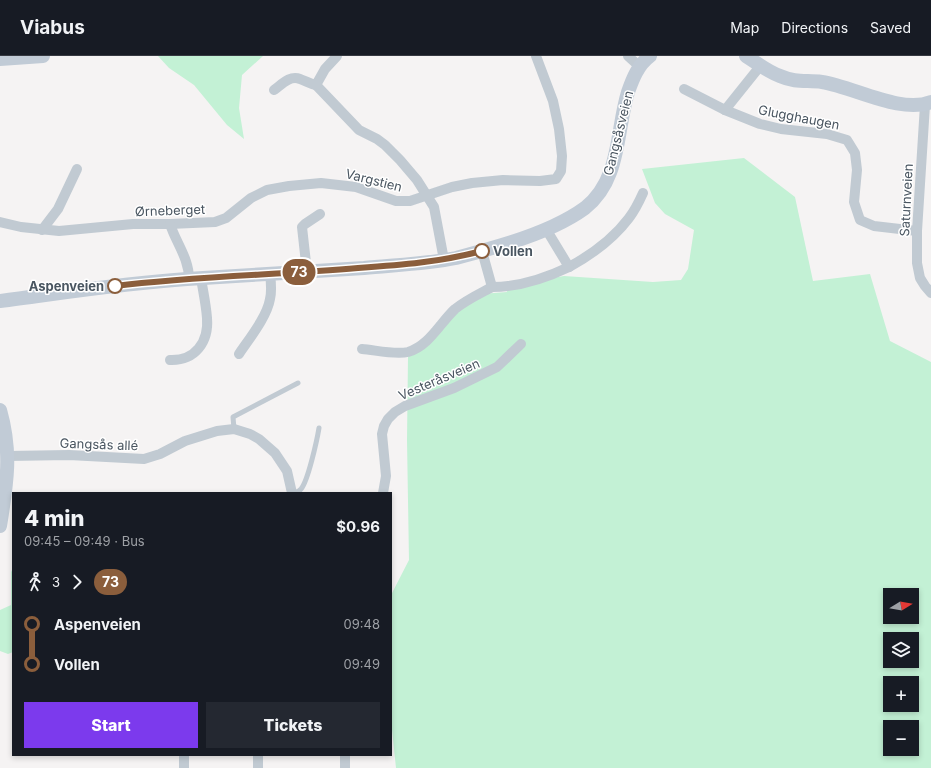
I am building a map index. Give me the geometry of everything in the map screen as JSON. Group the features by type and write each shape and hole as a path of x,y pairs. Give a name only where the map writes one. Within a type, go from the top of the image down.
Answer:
{"street":[{"path":"0,59 43,56"},
{"path":"316,85 325,69 338,56"},
{"path":"428,196 452,187 472,183 503,180 556,179 561,171 562,156 558,129 553,101 536,56"},
{"path":"628,56 639,66"},
{"name":"Gangsåsveien","path":"0,301 129,284 195,278 414,264 444,260 482,251 546,229 570,217 587,206 594,199 606,181 611,171 617,149 624,106 632,81 639,66 650,56"},
{"path":"746,56 779,76 798,82 821,82 852,89 880,99 911,106 928,104"},
{"path":"725,110 761,65"},
{"path":"274,90 285,81 293,78 299,78 316,85 359,130 377,139 400,160 417,180 434,208 444,260"},
{"name":"Glugghaugen","path":"684,89 725,110 760,124 782,129 827,134 847,140 854,153 857,170 854,202 860,220 874,226 917,230"},
{"name":"Saturnveien","path":"928,104 917,230 917,263 920,278 931,293"},
{"path":"42,230 58,209 77,169"},
{"name":"Vargstien","path":"290,186 321,182 356,187 396,201 410,201 428,196"},
{"name":"Ørneberget","path":"0,222 21,227 59,232 133,224 215,222 226,218 251,198 267,190 290,186"},
{"path":"362,349 400,353 408,352 415,349 429,338 456,309 471,298 492,287 501,287 532,281 560,272 590,255 619,229 629,218 643,193"},
{"path":"307,272 302,228 305,224 320,214"},
{"path":"170,224 174,236 195,278 207,318 207,329 204,339 192,355 178,360 170,360"},
{"path":"546,229 569,267"},
{"path":"482,251 492,287"},
{"path":"239,354 267,309 271,292 270,274"},
{"name":"Vesteråsveien","path":"383,492 386,476 382,434 388,418 406,406 454,388 497,367 521,344"},
{"path":"0,410 6,429 8,456 6,493 0,526"},
{"name":"Gangsås allé","path":"8,456 69,455 144,459 217,431 234,430 250,434 259,439 275,453 287,471 292,492"},
{"path":"184,756 184,768"},
{"path":"258,756 258,768"},
{"path":"345,756 345,768"}],"lane":[{"path":"234,430 233,417 298,383"},
{"path":"298,492 305,482 317,441 319,428"}],"green space":[{"path":"158,56 263,56 242,75 239,108 244,139 227,125 194,85 169,68"},
{"path":"744,158 795,197 813,281 870,274 890,341 931,362 931,768 396,768 392,730 392,593 409,560 407,440 408,357 468,295 507,292 506,286 564,276 653,282 681,280 688,269 694,230 665,214 655,203 642,169"},
{"path":"12,570 12,652 8,654 0,651 0,610 11,605"}],"bus line":[{"name":"73","path":"115,286 175,280 414,264 454,258 482,251"}],"place":[{"name":"Vollen","path":"482,251"},
{"name":"Aspenveien","path":"115,286"}]}
